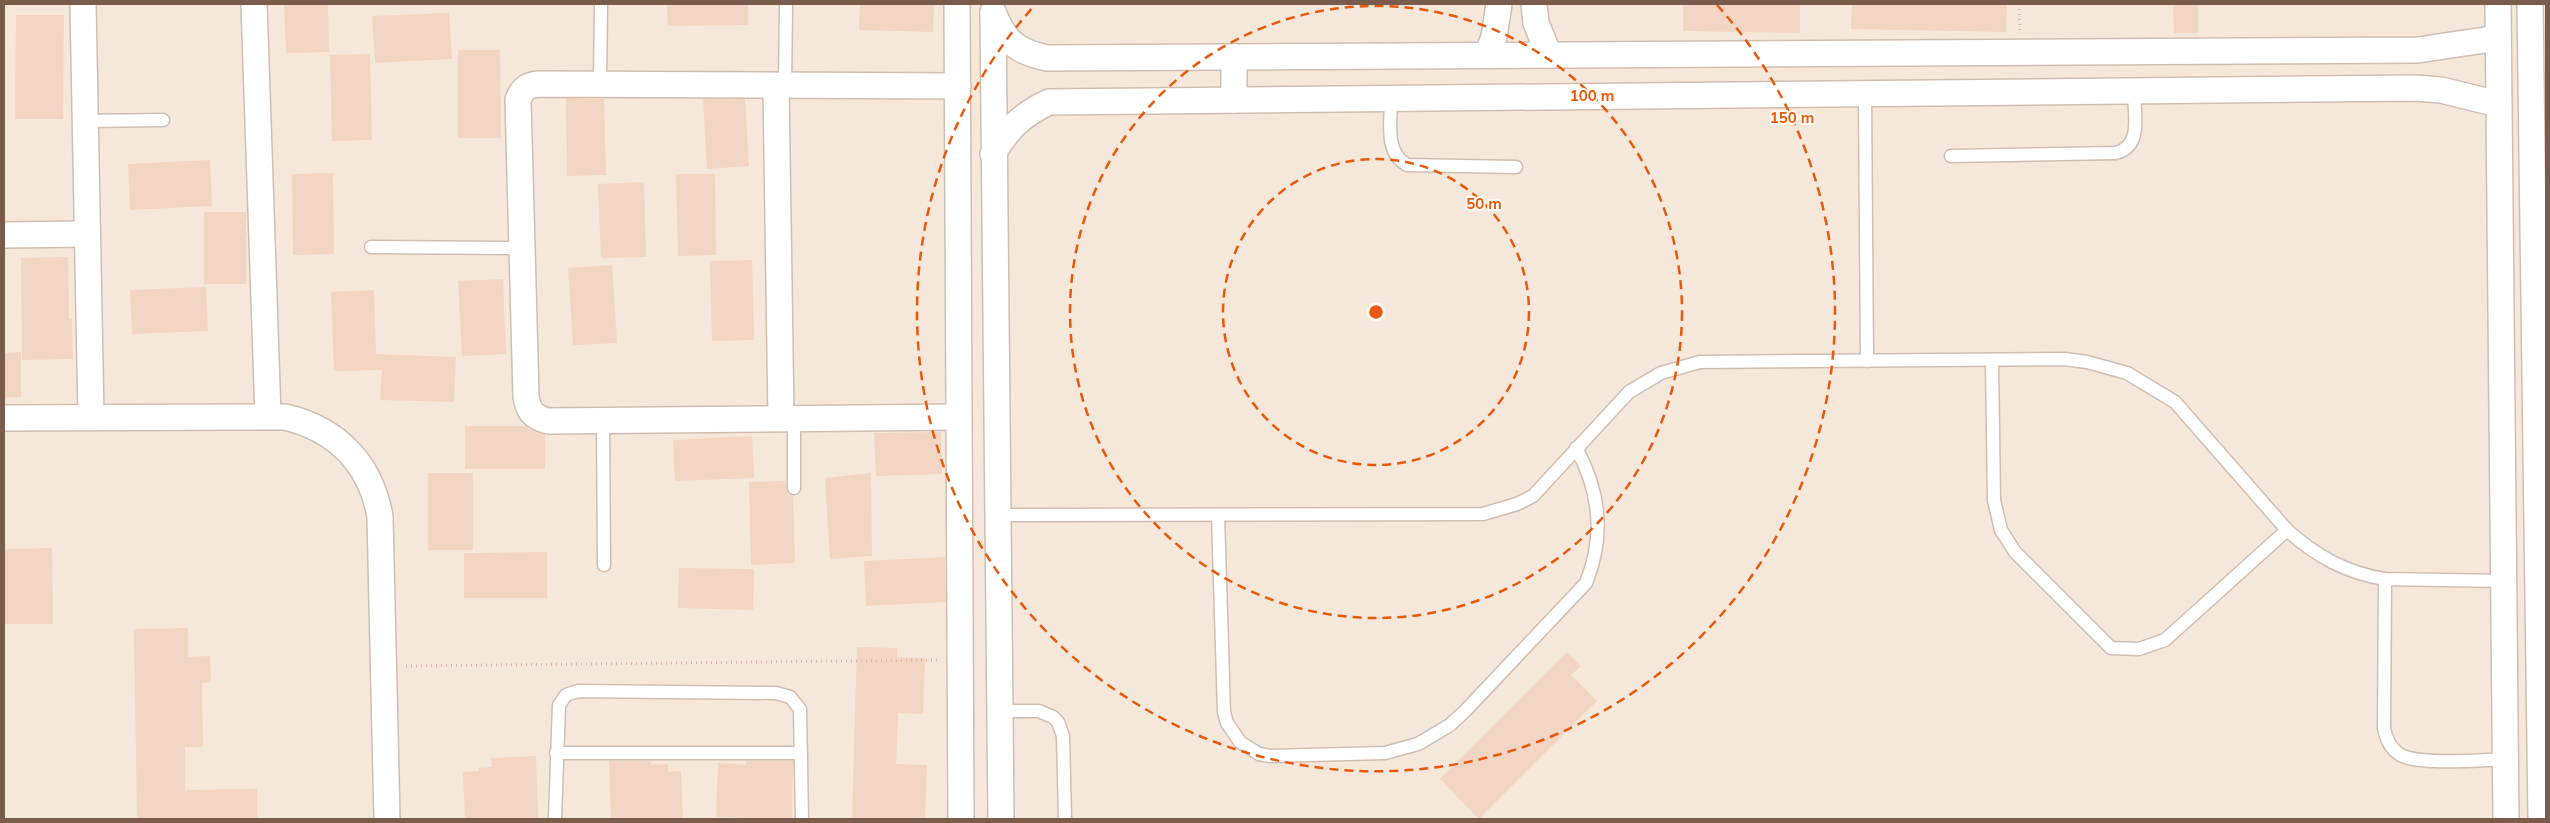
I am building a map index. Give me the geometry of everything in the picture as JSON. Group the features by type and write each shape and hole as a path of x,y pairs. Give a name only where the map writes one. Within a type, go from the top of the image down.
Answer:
{"street":[{"path":"83,4 91,418"},
{"path":"254,4 268,416"},
{"path":"957,4 961,819"},
{"path":"1487,55 1494,37 1499,4"},
{"path":"1534,4 1536,23 1549,55"},
{"path":"2498,4 2506,819"},
{"path":"2530,4 2534,377 2543,744 2541,819"},
{"path":"993,8 1000,30 1012,44 1029,54 1048,58 2418,50 2498,38"},
{"path":"993,8 1001,819"},
{"path":"2530,55 2546,23"},
{"path":"1994,52 1994,93"},
{"path":"1234,57 1234,100"},
{"path":"958,86 539,84 529,85 521,91 518,100 528,408 536,418 548,421 603,421 958,417"},
{"path":"780,86 788,418"},
{"path":"994,154 1003,137 1016,122 1031,110 1049,102 2415,88 2441,90 2498,104"},
{"path":"4,235 86,234"},
{"path":"2501,378 2534,377"},
{"path":"4,418 268,416 301,421 330,435 355,457 372,485 380,516 387,819"}],"lane":[{"path":"600,85 601,4"},
{"path":"780,86 786,5"},
{"path":"1952,156 2116,153 2124,151 2130,146 2135,134 2134,92"},
{"path":"1865,94 1866,361"},
{"path":"1391,99 1391,144 1397,158 1407,165 1516,167"},
{"path":"84,121 163,120"},
{"path":"370,247 522,248"},
{"path":"998,515 1483,514 1501,510 1533,496 1629,392 1661,373 1680,366 1700,362 2064,359 2110,367 2144,382 2175,402 2287,530 2305,546 2334,565 2385,580 2503,581"},
{"path":"1992,360 1994,500 2001,530 2016,552 2111,648 2140,649 2165,640 2287,530"},
{"path":"788,418 794,488"},
{"path":"603,421 604,565"},
{"path":"1218,515 1224,712 1233,733 1249,748 1270,756 1385,753 1418,744 1450,725 1586,583 1595,555 1598,521 1592,483 1576,448"},
{"path":"2385,580 2384,728 2389,744 2400,755 2414,760 2504,759"},
{"path":"556,819 556,753 559,705 566,696 578,691 776,693 790,697 800,709 802,819"},
{"path":"1000,711 1039,711 1053,717 1058,722 1063,736 1065,819"},
{"path":"556,753 801,753"}],"path":[{"path":"383,667 960,660"}],"shaded area":[{"path":"4,4 2546,4 2546,819 4,819"}],"building":[{"path":"284,4 328,4 329,52 286,53"},
{"path":"667,4 748,4 748,25 668,26"},
{"path":"860,4 934,4 933,32 859,30"},
{"path":"1683,4 1800,4 1800,33 1683,31"},
{"path":"1852,4 2007,4 2006,32 1851,29"},
{"path":"2173,4 2198,4 2198,33 2174,33"},
{"path":"449,13 452,59 375,63 372,16"},
{"path":"16,15 64,15 63,119 15,119"},
{"path":"458,50 500,50 501,138 458,138"},
{"path":"370,54 372,140 332,141 330,55"},
{"path":"566,98 604,99 606,175 567,176"},
{"path":"703,99 745,99 749,166 707,169"},
{"path":"210,160 212,206 130,210 128,164"},
{"path":"333,173 334,254 293,255 292,174"},
{"path":"676,174 715,174 716,255 678,256"},
{"path":"644,182 646,257 601,258 598,184"},
{"path":"204,212 246,212 246,284 204,284"},
{"path":"68,257 69,319 72,319 73,359 22,360 21,258"},
{"path":"752,260 754,340 712,341 710,261"},
{"path":"612,265 617,343 573,345 568,268"},
{"path":"503,279 506,354 462,356 458,281"},
{"path":"206,287 208,331 132,334 130,290"},
{"path":"374,290 376,354 456,357 454,402 380,400 382,370 334,371 331,292"},
{"path":"21,352 21,397 4,398 4,353"},
{"path":"465,426 525,426 545,435 545,469 465,469"},
{"path":"941,432 942,474 876,476 874,433"},
{"path":"752,436 754,478 675,481 673,440"},
{"path":"428,473 473,473 473,550 428,550"},
{"path":"871,473 872,556 830,559 825,478"},
{"path":"786,481 787,492 793,496 795,563 751,565 749,482"},
{"path":"52,548 53,624 4,624 4,549"},
{"path":"547,552 547,598 464,598 464,553"},
{"path":"945,557 946,602 866,606 864,561"},
{"path":"679,568 754,569 753,610 678,608"},
{"path":"188,628 188,657 210,656 211,682 202,683 203,747 185,747 185,790 257,789 257,819 137,819 134,629"},
{"path":"857,647 897,648 897,657 925,658 923,714 898,713 896,764 927,765 925,818 852,819"},
{"path":"1567,652 1581,666 1571,675 1597,701 1479,819 1440,779"},
{"path":"536,756 538,819 465,818 463,772 479,771 478,768 492,767 491,758"},
{"path":"609,761 651,761 651,765 668,764 668,772 681,771 683,819 611,819"},
{"path":"746,761 793,761 792,819 716,817 718,763 746,765"}]}
